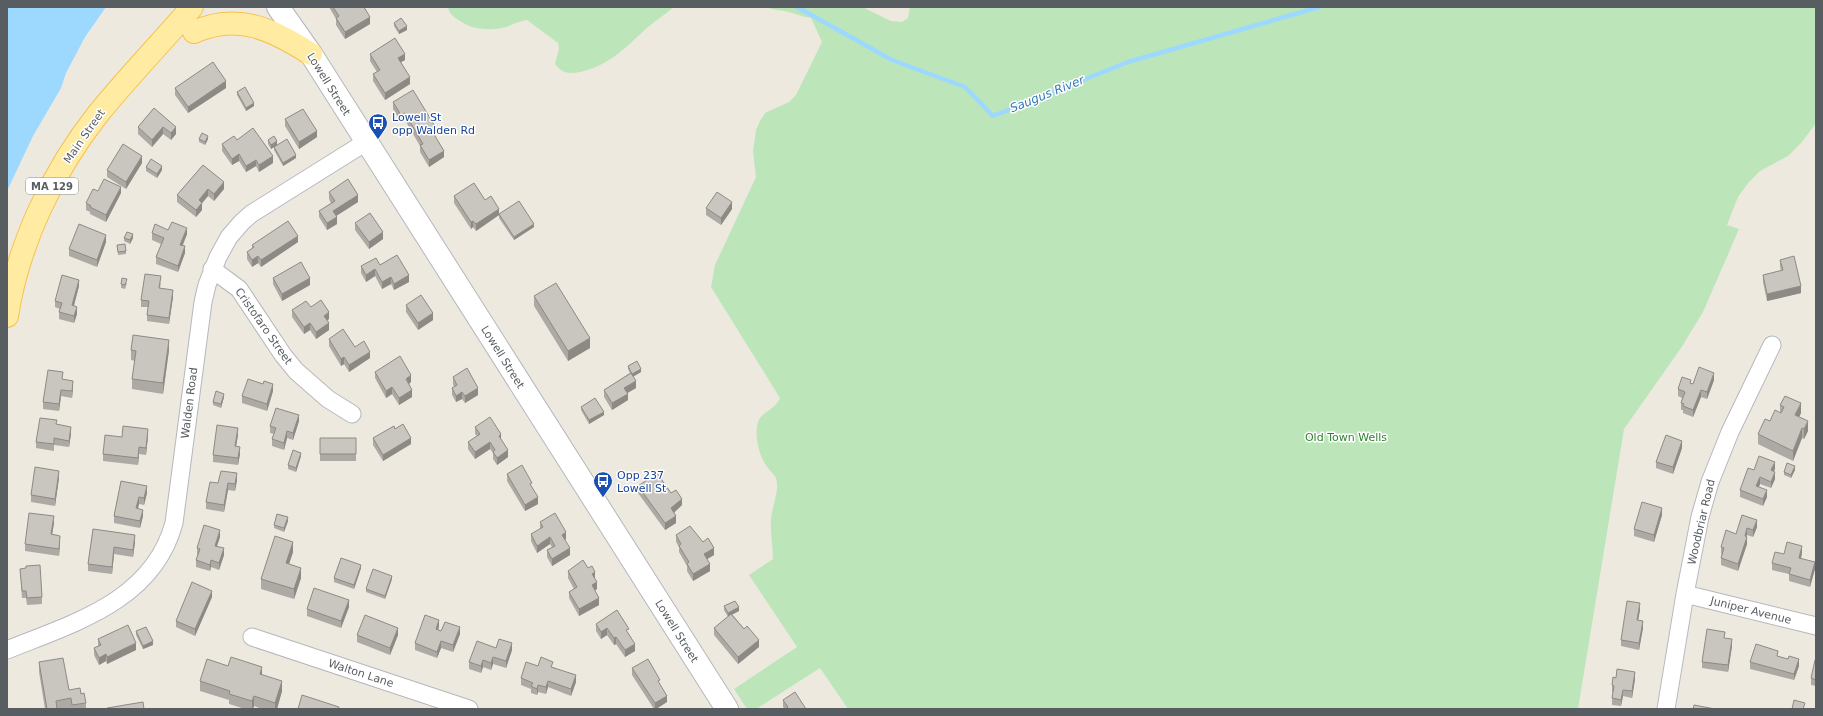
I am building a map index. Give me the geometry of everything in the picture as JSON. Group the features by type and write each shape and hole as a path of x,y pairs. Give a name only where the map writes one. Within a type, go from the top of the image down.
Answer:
{"main road":[{"name":"Main Street","path":"7,316 23,254 50,190 86,130 192,7"},
{"name":"Main Street","path":"133,75 194,32 222,7"},
{"name":"Lowell Street","path":"278,7 311,54 727,709"},
{"path":"194,32 217,24 247,24 276,33 311,54"}],"street":[{"name":"Walden Road","path":"7,650 66,626 108,605 143,580 163,552 174,523 203,302 212,269 229,237 251,214 366,142"},
{"name":"Cristofaro Street","path":"212,269 239,289 296,371 328,399 352,414"},
{"name":"Woodbriar Road","path":"1666,709 1700,517 1710,482 1730,432 1772,345"},
{"name":"Juniper Avenue","path":"1686,594 1816,626"},
{"name":"Walton Lane","path":"252,637 469,709"}],"green space":[{"path":"448,7 674,7 650,25 611,59 594,68 576,73 568,73 558,68 555,64 559,49 558,43 527,20 506,27 482,29 465,24 451,13"},
{"name":"Old Town Wells","path":"766,7 865,7 866,9 891,21 902,22 908,18 910,7 1816,7 1816,123 1802,142 1788,156 1760,171 1749,182 1738,197 1727,225 1739,229 1703,312 1681,348 1624,429 1578,709 848,709 820,668 756,709 747,709 734,689 797,647 749,575 773,559 771,521 777,482 776,478 762,458 757,440 757,428 758,422 762,416 778,402 780,398 711,287 715,265 756,177 753,151 756,130 760,121 765,113 789,102 796,95 822,42 811,18"}],"water":[{"path":"7,7 106,7 85,37 66,73 61,88 33,136 7,191"}],"building":[{"path":"333,7 364,7 370,17 345,32 336,18 339,16"},
{"path":"401,18 407,26 399,31 394,23"},
{"path":"395,38 405,54 398,58 410,77 385,93 373,74 380,70 370,54"},
{"path":"213,62 226,81 188,107 175,88"},
{"path":"245,87 254,103 246,108 237,92"},
{"path":"413,90 436,128 432,131 444,151 429,160 420,145 423,144 405,113 401,115 393,102"},
{"path":"154,108 176,127 171,133 163,127 152,140 138,127"},
{"path":"303,109 317,131 299,142 285,119"},
{"path":"253,128 273,156 259,165 256,160 246,166 239,154 232,159 222,144 234,136 237,140"},
{"path":"202,133 208,136 205,142 199,139"},
{"path":"274,136 277,141 271,145 268,140"},
{"path":"287,139 296,155 283,163 274,147"},
{"path":"123,144 142,156 126,182 107,170"},
{"path":"151,159 162,166 157,174 146,167"},
{"path":"203,165 224,182 214,194 208,189 199,200 202,203 196,210 177,195"},
{"path":"104,179 121,187 106,215 90,207 91,206 86,203 93,189 98,191"},
{"path":"348,179 358,195 333,211 337,217 327,223 319,211 335,201 329,192"},
{"path":"474,183 485,200 491,196 499,209 476,224 473,221 471,222 454,196"},
{"path":"717,192 732,202 721,218 706,208"},
{"path":"519,201 534,224 514,237 499,214"},
{"path":"370,213 383,232 369,242 355,223"},
{"path":"288,221 298,236 261,260 258,256 252,260 247,252 254,247 252,245"},
{"path":"172,222 187,228 180,245 185,246 178,266 156,257 164,238 152,233 155,224 168,230"},
{"path":"79,224 106,235 97,260 69,249"},
{"path":"127,232 133,234 130,240 124,238"},
{"path":"125,244 126,251 118,252 117,245"},
{"path":"397,255 409,275 394,284 391,277 382,282 375,269 366,275 361,266 376,258 380,265"},
{"path":"1794,256 1801,286 1767,294 1763,275 1783,270 1780,260"},
{"path":"301,262 310,278 282,294 273,278"},
{"path":"145,274 161,276 159,288 173,290 169,318 147,315 149,301 141,300"},
{"path":"62,275 79,280 72,305 77,307 74,316 59,312 62,303 55,301"},
{"path":"122,278 127,279 125,285 121,284"},
{"path":"556,283 590,338 568,351 534,296"},
{"path":"421,295 433,313 418,323 406,305"},
{"path":"321,300 329,312 324,316 329,323 316,332 310,323 304,327 292,310 306,301 311,307"},
{"path":"343,329 355,347 364,341 370,352 349,365 344,357 341,359 329,339"},
{"path":"133,335 169,340 163,383 132,379 136,351 131,350"},
{"path":"400,356 411,375 406,379 412,390 399,398 392,387 386,391 375,372"},
{"path":"637,361 641,369 632,374 628,366"},
{"path":"1699,367 1714,373 1707,392 1701,390 1693,410 1683,406 1684,404 1681,403 1685,392 1678,389 1682,377 1691,380 1690,383 1693,384"},
{"path":"467,368 478,388 465,396 462,392 456,396 452,388 457,385 453,377"},
{"path":"48,370 63,372 62,379 73,381 72,391 61,390 59,404 43,402"},
{"path":"631,373 636,381 624,388 628,394 612,403 604,390"},
{"path":"248,379 263,384 264,381 273,384 267,404 242,396"},
{"path":"216,391 224,394 221,404 213,402"},
{"path":"1785,396 1801,403 1795,415 1808,421 1804,429 1802,428 1793,451 1758,434 1765,419 1770,421 1775,410 1781,413 1784,407 1780,405"},
{"path":"595,398 604,412 589,420 581,407"},
{"path":"276,408 299,415 293,433 287,431 284,443 272,439 276,428 270,426"},
{"path":"490,417 501,434 499,436 508,450 497,458 493,452 495,450 490,442 475,452 468,442 480,434 475,427"},
{"path":"40,418 57,420 56,424 71,427 69,441 54,438 54,444 36,442"},
{"path":"403,424 411,438 383,455 373,438 394,426 395,429"},
{"path":"217,425 238,428 235,446 240,447 238,458 213,455"},
{"path":"123,426 148,429 146,448 139,447 138,458 103,454 105,435 122,437"},
{"path":"1666,435 1682,441 1673,467 1656,462"},
{"path":"320,438 356,438 356,454 320,454"},
{"path":"293,450 301,453 296,468 288,465"},
{"path":"1759,456 1775,462 1771,470 1775,472 1771,482 1760,477 1756,486 1767,490 1763,499 1740,490 1748,468 1754,470"},
{"path":"1787,463 1795,466 1791,475 1784,472"},
{"path":"522,465 532,483 530,484 538,497 525,505 507,474"},
{"path":"35,467 59,471 55,499 31,495"},
{"path":"221,471 237,473 235,484 228,483 224,505 206,502 210,482 218,483"},
{"path":"657,473 671,493 676,490 682,499 671,508 676,516 665,523 638,486"},
{"path":"121,481 147,486 144,498 139,497 136,508 143,510 140,521 114,516"},
{"path":"1642,502 1662,508 1654,535 1634,529"},
{"path":"29,513 54,516 51,534 60,536 59,549 25,544"},
{"path":"555,513 566,532 562,535 570,548 552,559 547,550 555,546 550,537 537,546 531,534 543,527 540,522"},
{"path":"277,514 288,517 284,528 274,525"},
{"path":"1742,515 1757,520 1753,530 1747,528 1745,536 1747,537 1738,564 1721,558 1724,548 1721,547 1726,530 1736,534"},
{"path":"204,525 220,530 215,546 224,548 219,563 211,560 210,565 196,560 200,549 197,548"},
{"path":"690,526 703,542 708,538 714,548 704,554 710,564 693,574 687,564 689,562 679,546 681,544 676,535"},
{"path":"93,529 135,535 133,550 114,547 112,567 88,564"},
{"path":"275,536 293,542 286,563 301,568 294,589 261,579"},
{"path":"1787,542 1802,546 1799,558 1815,562 1810,580 1789,574 1791,568 1772,563 1775,552 1784,554"},
{"path":"341,558 361,565 354,585 334,578"},
{"path":"583,560 588,568 592,566 595,572 592,574 597,582 592,585 599,598 579,609 569,592 577,587 568,571"},
{"path":"40,565 42,597 27,598 26,591 22,591 20,569 26,568 26,566"},
{"path":"373,569 392,576 385,596 366,589"},
{"path":"192,582 212,591 195,629 176,621"},
{"path":"314,588 349,600 341,621 307,609"},
{"path":"735,601 739,607 728,613 724,606"},
{"path":"1627,601 1640,603 1637,620 1643,621 1639,643 1621,640"},
{"path":"617,610 629,629 626,630 635,644 625,650 616,637 614,638 607,628 601,632 596,624"},
{"path":"731,614 744,629 747,626 759,640 738,657 714,628"},
{"path":"365,615 398,628 390,648 357,635"},
{"path":"425,615 439,620 436,629 441,631 445,622 460,627 453,645 441,641 437,652 415,643"},
{"path":"128,625 136,643 107,657 106,654 99,658 94,648 101,645 98,639"},
{"path":"146,627 153,641 143,646 136,631"},
{"path":"1707,629 1725,632 1724,638 1732,639 1728,665 1702,662"},
{"path":"499,639 512,643 506,661 493,657 491,663 483,660 481,666 469,662 477,641 496,648"},
{"path":"1756,644 1778,651 1777,656 1788,659 1789,656 1799,659 1794,674 1750,662"},
{"path":"231,657 262,667 260,674 282,681 275,703 254,696 252,701 229,694 230,691 200,681 207,659 228,666"},
{"path":"541,657 553,662 551,667 576,675 571,689 548,681 546,687 538,685 537,689 531,686 533,683 521,678 526,662 538,666"},
{"path":"63,658 69,690 80,688 81,694 84,693 86,703 72,705 71,698 56,701 57,709 47,709 39,662"},
{"path":"648,659 667,696 655,703 632,668"},
{"path":"1815,660 1816,661 1816,680 1811,678"},
{"path":"1617,669 1635,672 1632,691 1623,690 1621,700 1612,698 1614,686 1612,685 1613,677 1616,678"},
{"path":"795,692 806,709 785,709 788,707 783,700"},
{"path":"302,695 339,707 339,709 298,709"},
{"path":"1794,700 1805,703 1803,709 1792,709"},
{"path":"143,702 144,709 107,709 107,708"},
{"path":"1694,705 1715,709 1693,709"}],"waterway":[{"name":"Saugus River","path":"797,7 892,60 965,87 993,116 1128,62 1319,7"}],"place":[{"name":"Lowell St opp Walden Rd","path":"378,140"},
{"name":"Opp 237 Lowell St","path":"603,498"}]}
